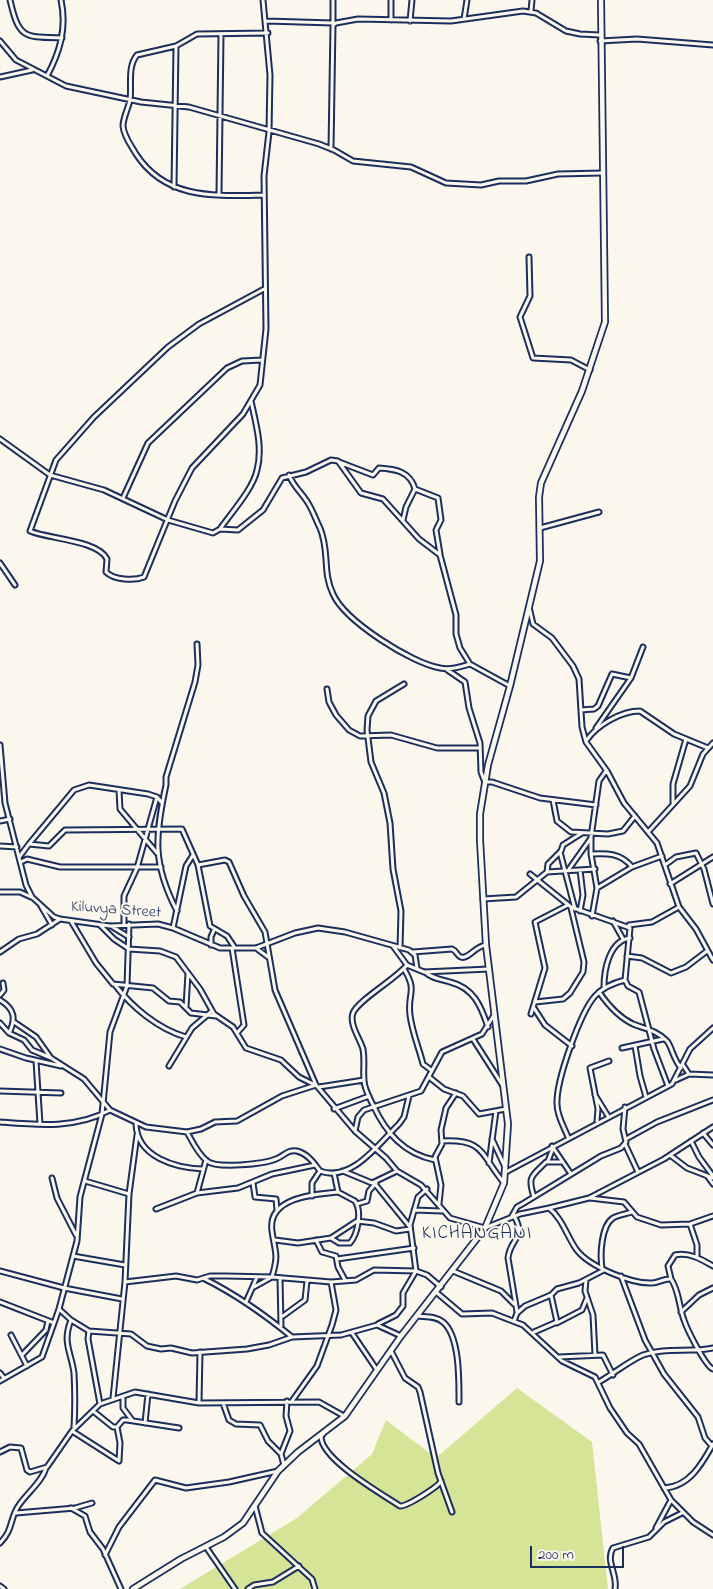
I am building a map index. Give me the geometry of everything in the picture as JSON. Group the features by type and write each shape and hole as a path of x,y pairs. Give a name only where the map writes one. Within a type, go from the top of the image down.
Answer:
{"street":[{"path":"10,0 15,22 23,32 32,37 62,38"},
{"path":"47,76 60,48 62,38 64,10 61,0"},
{"path":"263,0 268,33 269,132 265,162 264,194 264,289 266,311 260,385 243,414 196,462 175,501 144,577 134,579 110,576 106,568 107,559 101,551 59,537 30,531 56,460 67,446 168,347 199,324 264,289"},
{"path":"331,149 333,0"},
{"path":"391,0 391,20"},
{"path":"410,21 412,0"},
{"path":"464,19 467,0"},
{"path":"531,11 532,0"},
{"path":"132,1589 224,1537 243,1523 278,1471 298,1452 324,1434 345,1416 401,1336 485,1228 504,1183 506,1170 506,1109 486,945 480,840 484,781 510,686 542,552 540,528 541,483 590,370 605,322 600,41 601,0"},
{"path":"266,21 333,24 358,19 410,21 464,19 502,12 531,11 566,30 580,34 600,35"},
{"path":"264,194 191,193 174,188 145,168 127,140 123,124 130,100 134,58 137,55 176,46 198,34 268,33"},
{"path":"219,194 222,34"},
{"path":"600,41 637,39 713,46"},
{"path":"0,41 11,56 33,70 61,84 82,91 130,100 174,104 220,115 269,132 331,149 352,161 411,167 442,182 470,185 507,180 526,181 555,174 602,173"},
{"path":"174,188 176,46"},
{"path":"0,77 33,70"},
{"path":"529,257 530,296 520,317 533,358 571,360 590,370"},
{"path":"122,498 148,442 227,368 242,361 262,360"},
{"path":"220,529 254,480 258,470 259,444 251,401"},
{"path":"0,439 50,475 104,490 168,520 210,533 220,529 236,531 242,528 263,510 280,480 289,475 306,472 331,460 373,474 378,468 396,469 410,478 415,489 435,497 439,501 441,520 436,530 440,555 456,615 458,641 470,664 510,686"},
{"path":"338,461 361,493 383,499 419,539 440,555"},
{"path":"289,475 308,503 320,528 327,549 327,579 339,604 368,631 395,648 426,664 446,669 466,682 480,748 481,772 484,781"},
{"path":"402,520 415,489"},
{"path":"540,528 599,512"},
{"path":"0,563 15,585"},
{"path":"529,607 533,624 552,638 574,666 579,679 586,742 607,771 624,803 657,843 679,907 696,929 712,955 713,960"},
{"path":"177,911 167,890 157,854 158,829 166,775 195,682 198,665 197,644"},
{"path":"586,742 631,678 643,647"},
{"path":"446,669 470,664"},
{"path":"581,710 594,709 598,706 612,674 631,678"},
{"path":"400,948 401,911 393,869 390,823 384,793 371,762 368,716 376,701 404,684"},
{"path":"327,689 332,708 342,723 354,734 368,738 391,735 437,748 480,748"},
{"path":"596,728 628,712 640,711 661,726 708,748"},
{"path":"673,804 673,784 686,739"},
{"path":"649,831 690,786 708,748 713,743"},
{"name":"Kiluvya Street","path":"0,745 6,803 26,885 32,898 54,917 110,926 158,924 173,928 212,946 234,948 256,948 295,933 318,928 345,932 413,952"},
{"path":"592,916 598,888 591,854 592,835 599,781 607,771"},
{"path":"484,781 528,795 596,805"},
{"path":"20,856 74,790 89,785 157,797 162,804"},
{"path":"120,790 119,808 157,854"},
{"path":"124,924 124,896 137,868 146,830 157,797"},
{"path":"553,800 556,821 568,831 582,834 619,833 636,816"},
{"path":"0,820 10,819"},
{"path":"29,844 49,846 65,830 184,830 198,865 209,923 215,930 227,936 234,948 244,1025 237,1033"},
{"path":"483,899 516,897 539,881 547,872 548,864 560,852 564,844 582,834"},
{"path":"567,870 592,835"},
{"path":"0,846 17,847"},
{"path":"535,1002 563,999 570,993 582,972 584,962 571,907 567,870 560,852"},
{"path":"665,864 676,856 694,853 702,863 713,904"},
{"path":"591,854 613,854 624,859 632,867"},
{"path":"173,928 186,866 193,855"},
{"path":"598,888 632,867 662,856"},
{"path":"670,884 713,857"},
{"path":"21,862 27,859 60,867 161,867"},
{"path":"198,865 227,860 251,909 263,927 276,990 316,1086 355,1131 397,1171 426,1190 442,1211 450,1218 485,1228 513,1216 589,1198 670,1155 713,1127"},
{"path":"547,872 595,869"},
{"path":"580,870 584,895 580,911"},
{"path":"530,874 571,907 592,916 628,925 652,922 679,907"},
{"path":"20,892 26,885"},
{"path":"0,892 20,892 32,898"},
{"path":"40,905 52,925"},
{"path":"532,1014 545,968 535,922 571,907"},
{"path":"0,952 19,940 37,934 60,919"},
{"path":"71,921 96,963 124,997 158,1024 186,1037"},
{"path":"613,921 624,939"},
{"path":"99,924 114,939 129,948 168,953 181,962 200,989 212,1011 237,1033 246,1048 281,1060 299,1077 316,1086"},
{"path":"0,1372 2,1379 42,1357 59,1309 77,1237 80,1197 102,1114 110,1032 127,986 129,924"},
{"path":"628,925 631,930 625,980 627,985 639,992 652,1042 668,1086"},
{"path":"110,926 129,938"},
{"path":"212,946 211,937 215,930"},
{"path":"604,987 608,961 624,939 630,938"},
{"path":"416,968 413,952 452,949 459,957 463,957 469,956 477,947 486,945"},
{"path":"393,946 407,965 435,979 456,984 468,990 479,1004 488,1027"},
{"path":"234,958 241,948"},
{"path":"256,948 269,957"},
{"path":"627,956 652,962 671,973 678,972 708,951"},
{"path":"407,965 354,1012 353,1022 364,1056 364,1080 368,1096 389,1134 416,1155 436,1160"},
{"path":"424,972 489,968"},
{"path":"404,969 412,988 409,1007 413,1032 423,1064 431,1070"},
{"path":"186,1007 188,972"},
{"path":"568,1137 560,1117 557,1094 565,1062 588,1007 604,987 625,980"},
{"path":"0,995 4,990 3,983"},
{"path":"114,984 153,988 166,999 180,1002 191,1013 216,1016"},
{"path":"599,992 609,1006 626,1020 648,1028 663,1038 669,1045 674,1059 689,1074"},
{"path":"0,1000 11,1009 14,1022 9,1033"},
{"path":"534,1008 545,1024 572,1046"},
{"path":"169,1066 196,1023 212,1011"},
{"path":"355,1131 361,1113 409,1096 425,1087 431,1070 442,1052 473,1039 488,1027 494,1014"},
{"path":"14,1022 36,1037 51,1058"},
{"path":"0,1023 9,1033 24,1040 32,1050 51,1058 92,1085 110,1110 136,1124 187,1132 201,1129 216,1122 237,1121 282,1096 316,1086 364,1080"},
{"path":"676,1080 694,1043 713,1028"},
{"path":"622,1048 663,1038"},
{"path":"473,1039 504,1089"},
{"path":"635,1046 646,1097"},
{"path":"0,1049 36,1061 64,1067"},
{"path":"36,1061 40,1124"},
{"path":"597,1121 598,1109 590,1068 609,1061"},
{"path":"506,1170 689,1074 713,1075"},
{"path":"429,1077 444,1089 464,1096 479,1114 506,1109"},
{"path":"0,1091 61,1093"},
{"path":"439,1205 441,1185 436,1160 442,1141 440,1130 443,1117 456,1093"},
{"path":"595,1095 608,1116"},
{"path":"334,1109 368,1096"},
{"path":"187,1132 206,1160 216,1164 259,1162 275,1159 288,1151 295,1151 304,1154 320,1171 334,1173 343,1171 363,1160 389,1134 404,1117 409,1096"},
{"path":"626,1139 657,1122 713,1100"},
{"path":"626,1107 625,1144 638,1172"},
{"path":"0,1122 64,1124 110,1110"},
{"path":"490,1163 496,1111"},
{"path":"113,1398 118,1334 125,1282 130,1194 137,1136 136,1124"},
{"path":"703,1133 713,1145"},
{"path":"137,1136 146,1149 166,1162 176,1166 203,1169"},
{"path":"492,1138 506,1170"},
{"path":"442,1141 467,1141 475,1145 504,1183"},
{"path":"691,1141 713,1184"},
{"path":"513,1216 517,1207 625,1144"},
{"path":"534,1197 530,1180 548,1161 553,1147"},
{"path":"553,1147 561,1162 571,1174"},
{"path":"670,1155 687,1168 711,1177"},
{"path":"197,1194 206,1160"},
{"path":"548,1161 561,1162"},
{"path":"156,1209 197,1194 232,1190 272,1174 315,1165"},
{"path":"312,1196 312,1183 320,1171"},
{"path":"343,1171 358,1179 376,1183 410,1229"},
{"path":"277,1211 289,1201 338,1192 357,1204 367,1201 369,1191 376,1183 397,1171"},
{"path":"334,1173 338,1192"},
{"path":"52,1178 58,1198 77,1237"},
{"path":"85,1181 130,1194"},
{"path":"253,1183 256,1197 276,1200 278,1205 272,1228 276,1260 272,1276 254,1287"},
{"path":"59,1309 71,1320 89,1331 131,1334 152,1348 171,1348 192,1354 247,1349 269,1345 292,1337 352,1333 377,1325 396,1315 403,1306 403,1293 416,1271 410,1229 418,1197 426,1190"},
{"path":"589,1198 624,1202 637,1217 661,1225 690,1224 713,1216"},
{"path":"331,1238 339,1243 350,1243 355,1235 357,1204"},
{"path":"549,1208 583,1258 620,1276 651,1283 671,1279"},
{"path":"414,1210 442,1211"},
{"path":"603,1269 600,1249 609,1223 614,1217 632,1212"},
{"path":"513,1216 518,1223 520,1234 508,1253 508,1258 517,1313"},
{"path":"275,1240 291,1243 331,1238 357,1221 374,1223 396,1231 410,1229"},
{"path":"690,1224 697,1246 698,1258"},
{"path":"316,1240 320,1250 335,1254 346,1281"},
{"path":"337,1259 414,1248"},
{"path":"713,1266 698,1258 682,1254 675,1255 668,1266 687,1327 708,1366 713,1369"},
{"path":"72,1256 125,1265"},
{"path":"514,1321 517,1313 525,1306 551,1295 557,1289 586,1280 603,1269"},
{"path":"125,1282 176,1276 197,1280 213,1276 272,1276 331,1282 356,1280 374,1270 416,1271 427,1275 441,1287"},
{"path":"0,1271 64,1288 122,1299"},
{"path":"452,1271 501,1291 516,1307"},
{"path":"620,1276 635,1318 652,1353 664,1374 698,1417 705,1438 712,1445 700,1469 676,1486 664,1488"},
{"path":"246,1302 257,1277"},
{"path":"280,1278 282,1326"},
{"path":"204,1279 246,1302 264,1317 282,1326 292,1337"},
{"path":"586,1280 587,1298 593,1315 595,1355"},
{"path":"283,1316 305,1300 307,1281"},
{"path":"281,1454 290,1433 286,1416 289,1401 318,1366 336,1310 331,1282"},
{"path":"682,1312 700,1295 713,1288"},
{"path":"436,1292 462,1314 492,1313 514,1321 534,1332 558,1357 589,1373 599,1382 610,1408 627,1433 639,1444 671,1500 682,1513 713,1534"},
{"path":"551,1295 557,1323"},
{"path":"534,1332 582,1310 587,1298"},
{"path":"0,1302 54,1323"},
{"path":"416,1316 438,1319 448,1328 457,1354 459,1402"},
{"path":"71,1320 66,1333 66,1345 73,1370 73,1429"},
{"path":"22,1355 46,1330 48,1321"},
{"path":"377,1325 401,1336"},
{"path":"89,1331 88,1339 100,1404"},
{"path":"352,1333 376,1370"},
{"path":"11,1334 28,1366"},
{"path":"599,1382 636,1359 652,1353 675,1349 700,1351 713,1348"},
{"path":"390,1351 405,1378 418,1387 420,1392 441,1481 452,1512"},
{"path":"199,1403 200,1352"},
{"path":"558,1357 604,1356 613,1374"},
{"path":"0,1543 11,1530 18,1506 44,1474 46,1467 73,1429 100,1404 113,1398 123,1398 135,1392 199,1403 322,1402 345,1416"},
{"path":"145,1423 148,1394"},
{"path":"123,1398 122,1408 132,1420"},
{"path":"223,1403 229,1420 236,1424 260,1425 268,1441 281,1454 284,1465"},
{"path":"93,1411 111,1426 117,1427"},
{"path":"117,1427 123,1420 132,1420 179,1428"},
{"path":"73,1429 119,1461 120,1443 117,1427"},
{"path":"324,1434 321,1437 322,1444 348,1471 400,1506 408,1505 438,1486 441,1481"},
{"path":"0,1452 10,1447 21,1448 27,1470 30,1472 46,1467"},
{"path":"105,1555 115,1533 155,1480 186,1488 229,1482 278,1471"},
{"path":"652,1534 671,1500"},
{"path":"15,1514 71,1508 92,1502"},
{"path":"255,1506 262,1533 300,1566 312,1579 315,1589"},
{"path":"71,1508 83,1514 90,1532 105,1555 121,1589"},
{"path":"615,1589 610,1555 613,1548 645,1539 664,1522 682,1513"},
{"path":"206,1546 235,1589"},
{"path":"248,1589 254,1585 273,1582 300,1566"},
{"path":"0,1586 4,1589"}],"green space":[{"path":"517,1388 592,1442 608,1589 180,1589 297,1518 372,1454 386,1420 436,1458"}],"district":[{"name":"KICHANGANI","path":"477,1235"}]}
